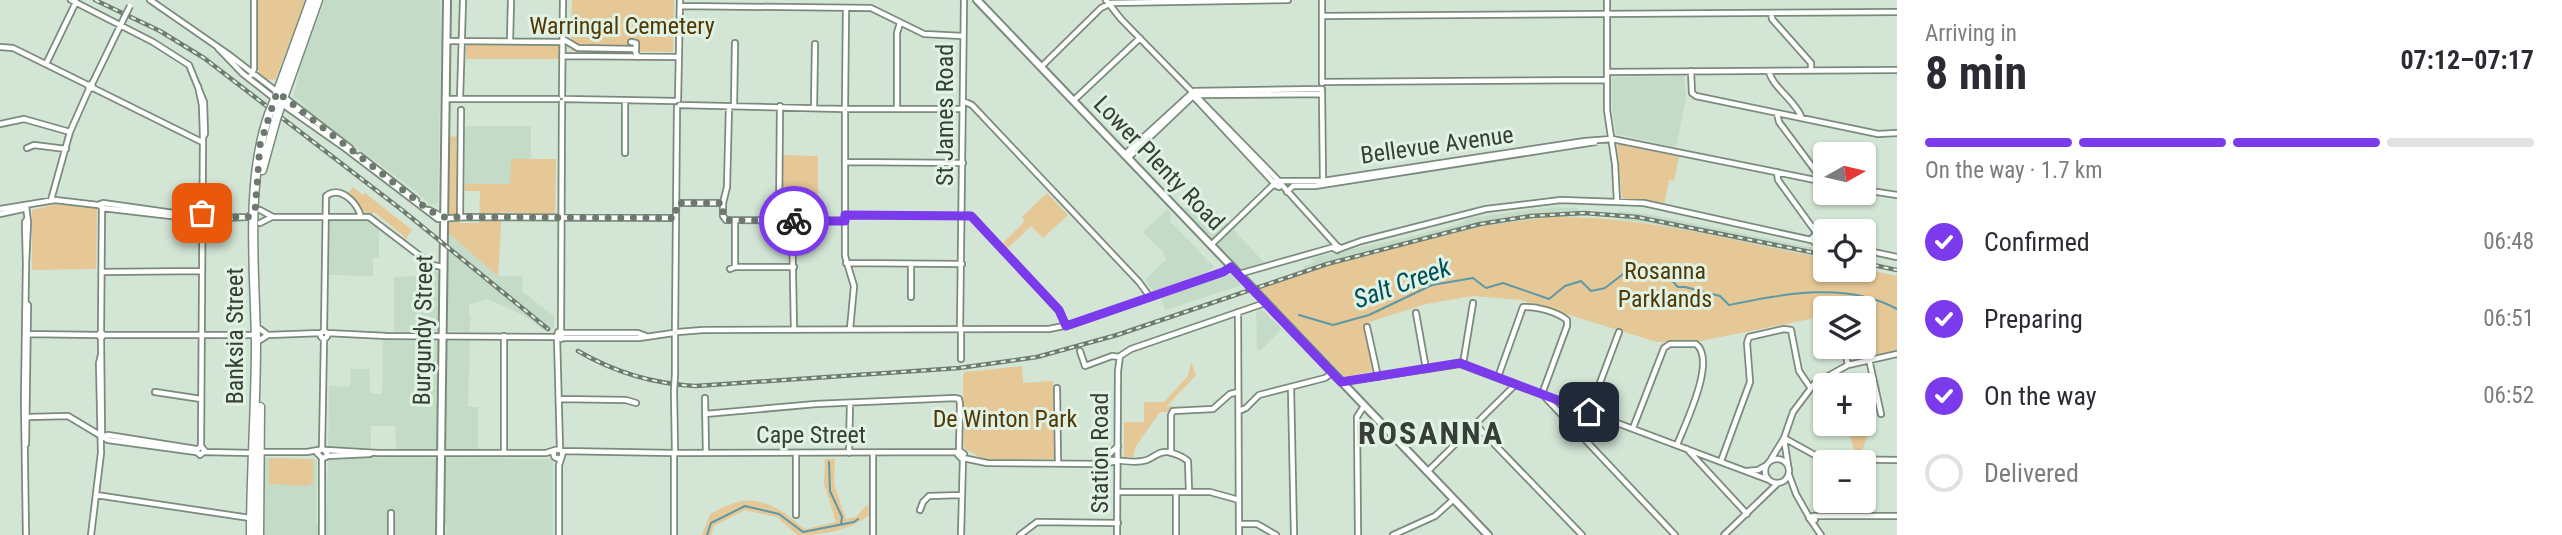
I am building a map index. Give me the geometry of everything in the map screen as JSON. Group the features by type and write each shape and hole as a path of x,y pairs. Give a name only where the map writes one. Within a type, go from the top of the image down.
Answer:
{"highway":[{"path":"279,100 281,81 312,0"},
{"path":"279,100 318,0"},
{"name":"Banksia Street","path":"251,535 261,335 256,217 262,163 272,116 279,100"},
{"name":"Banksia Street","path":"256,452 259,535"}],"main road":[{"name":"Burgundy Street","path":"440,535 447,0"},
{"name":"Lower Plenty Road","path":"977,0 1488,535"}],"street":[{"path":"51,201 70,132 133,0"},
{"path":"150,0 218,48 279,100 299,112 430,211 443,217"},
{"path":"251,76 254,69 254,0"},
{"path":"460,99 463,0"},
{"path":"510,41 511,0"},
{"path":"559,535 563,0"},
{"name":"St James Road","path":"961,359 964,0"},
{"path":"1041,67 1105,2 1288,0"},
{"path":"1322,0 1323,182"},
{"path":"1606,0 1607,110 1616,171 1616,201"},
{"path":"28,416 68,416 101,437 198,449 201,399 202,140 205,134 205,106 198,86 189,65 153,42 73,1 46,64"},
{"path":"1105,2 1331,238 1336,247"},
{"path":"674,535 680,3 871,8 926,35 963,36"},
{"path":"846,8 846,263 854,286 850,329"},
{"path":"1322,16 1897,12"},
{"path":"1771,13 1772,19 1811,63 1811,71"},
{"path":"897,109 897,33 900,22"},
{"path":"1073,101 1140,38"},
{"path":"447,41 562,40 578,48 636,47"},
{"path":"735,43 724,219 792,221 971,216 1055,306 1066,326"},
{"path":"814,107 815,44"},
{"path":"0,47 13,48 202,140"},
{"path":"562,56 636,47 679,57"},
{"path":"1607,72 1897,70"},
{"path":"1691,71 1692,93 1695,96 1878,134 1897,133"},
{"path":"1769,71 1771,77 1798,107 1802,118"},
{"path":"251,76 265,82 281,81"},
{"path":"1322,82 1607,80"},
{"path":"265,82 279,100"},
{"path":"1126,156 1193,94 1322,91"},
{"path":"445,99 625,100 845,109 963,105 976,111 1152,297"},
{"path":"625,100 625,153"},
{"path":"779,221 780,106"},
{"path":"460,217 461,110"},
{"path":"299,112 303,118 434,218 676,218"},
{"path":"1777,113 1781,125 1813,168"},
{"path":"0,124 24,119 70,132"},
{"name":"Bellevue Avenue","path":"1287,192 1293,186 1612,139 1813,180"},
{"path":"27,148 34,145 66,149"},
{"path":"845,162 963,163"},
{"path":"1238,274 1510,205 1561,200 1636,204 1814,238 1813,229 1778,180 1777,172"},
{"name":"Bellevue Avenue","path":"1211,246 1277,184 1323,182"},
{"path":"322,535 327,195 333,191 340,192 357,208 361,217"},
{"path":"1876,192 1897,195"},
{"path":"0,211 23,209 51,201 101,205 197,219 361,217 373,219 432,265 443,267"},
{"path":"676,203 723,203"},
{"path":"91,535 101,437 101,205"},
{"path":"26,206 26,535"},
{"path":"256,217 273,217"},
{"path":"735,221 733,268 794,267"},
{"path":"792,221 794,330"},
{"path":"1876,253 1897,257"},
{"path":"846,263 962,264"},
{"path":"911,264 911,297"},
{"path":"26,334 647,336 703,330 1058,327 1152,297 1231,267"},
{"path":"1247,283 1248,275 1257,270"},
{"path":"102,272 201,271"},
{"path":"1080,351 1085,366 1265,303"},
{"path":"1462,364 1473,303"},
{"path":"1055,306 1060,317 1058,327"},
{"path":"1498,377 1523,307 1562,316 1567,320 1567,326 1542,394"},
{"path":"1238,312 1239,535"},
{"path":"1416,313 1426,369"},
{"path":"1367,327 1378,377"},
{"path":"1721,461 1750,382 1747,344 1749,337 1784,329 1791,330 1799,371 1810,387"},
{"path":"1589,412 1619,332"},
{"path":"25,449 28,416 26,334"},
{"path":"504,453 505,336"},
{"path":"1633,428 1664,348 1670,344 1696,344 1702,351 1703,374 1677,445"},
{"path":"1876,358 1897,354"},
{"name":"Station Road","path":"1117,535 1119,356"},
{"path":"1847,359 1848,365"},
{"path":"1833,373 1869,359 1881,414"},
{"path":"1341,382 1462,364 1778,483 1796,494"},
{"path":"1238,409 1248,407 1259,395 1325,378 1332,373"},
{"path":"1348,389 1360,380"},
{"path":"1427,471 1516,384"},
{"path":"1768,493 1772,486 1765,470 1784,438 1793,412 1813,385"},
{"path":"1057,388 1058,463"},
{"path":"1291,388 1294,535"},
{"path":"155,392 201,399"},
{"path":"1193,456 1187,459 1171,453 1172,412 1212,410 1228,396 1238,393"},
{"path":"1542,394 1675,535"},
{"path":"705,398 706,453"},
{"path":"559,399 626,400 636,403"},
{"path":"705,414 850,402 958,399 961,535"},
{"path":"849,453 850,402"},
{"path":"1560,415 1560,409 1566,403"},
{"path":"1358,535 1357,417 1365,407"},
{"path":"1476,425 1582,535"},
{"path":"1784,438 1798,448 1826,460 1897,460"},
{"path":"1784,438 1788,470 1796,494 1821,535"},
{"path":"1098,462 1118,446"},
{"path":"1786,453 1792,448 1798,448"},
{"name":"Cape Street","path":"198,449 205,452 322,453 945,453 986,463 1113,463 1145,460 1157,453 1171,453"},
{"path":"1687,449 1747,514"},
{"path":"796,453 796,515"},
{"path":"873,453 873,535"},
{"path":"1703,469 1711,458"},
{"path":"1187,459 1189,491"},
{"path":"1746,471 1760,469 1769,462 1780,460 1788,470"},
{"path":"1724,535 1778,483 1786,479 1788,470"},
{"path":"1118,492 1213,492 1239,500"},
{"path":"1176,492 1176,535"},
{"path":"96,495 251,518"},
{"path":"919,510 929,496 961,495"},
{"path":"1393,535 1435,516 1454,499"},
{"path":"391,513 391,535"},
{"path":"1811,518 1897,516"},
{"path":"1020,535 1037,522 1118,523"},
{"path":"1239,524 1257,524 1276,535"}],"shaded area":[{"path":"325,0 440,0 438,203 430,205 417,192 306,110 302,102 293,97 304,54"},
{"path":"1684,76 1686,98 1676,147 1616,134 1612,107 1612,77"},
{"path":"465,126 531,126 531,159 511,159 511,185 465,184"},
{"path":"1205,200 1265,263 1241,270 1184,209 1192,201 1198,206"},
{"path":"1551,207 1578,208 1578,217 1551,217 1436,238 1305,273 1303,266 1313,263 1312,258 1417,235 1459,224 1471,218"},
{"path":"1168,209 1171,213 1170,221 1214,267 1154,291 1145,280 1166,260 1163,252 1143,232"},
{"path":"1618,211 1647,214 1813,248 1813,256 1654,224 1617,219"},
{"path":"369,219 379,228 379,258 373,258 373,276 328,275 329,220"},
{"path":"447,232 498,276 523,276 522,291 554,316 554,327 543,330 523,315 488,299 469,304 469,332 446,331"},
{"path":"425,263 440,274 438,331 394,332 394,277 422,276"},
{"path":"1231,274 1242,285 1165,310 1161,298"},
{"path":"1261,309 1282,329 1261,350 1257,350 1256,311"},
{"path":"383,339 438,340 440,382 437,449 396,450 395,426 371,426 371,448 328,447 329,386 350,387 351,369 370,369 370,393 382,394"},
{"path":"447,339 470,339 468,407 478,407 478,450 444,449"},
{"path":"445,457 553,459 553,535 444,535 447,534 447,525 443,523"},
{"path":"264,458 317,461 316,522 319,523 319,535 261,535"},
{"path":"328,458 437,458 436,535 325,535"}],"green space":[{"path":"257,0 306,0 275,80 263,79 258,70"},
{"name":"Warringal Cemetery","path":"572,0 674,0 673,52 571,51"},
{"path":"466,43 560,44 560,59 466,59"},
{"path":"449,136 458,137 459,141 456,143 458,212 455,215 447,214"},
{"path":"1617,144 1679,157 1674,181 1669,180 1664,205 1622,198"},
{"path":"783,155 818,156 818,199 782,199"},
{"path":"511,159 556,159 555,215 502,212 498,276 447,232 447,221 459,219 460,223 479,223 480,191 465,191 465,184 510,184"},
{"path":"353,187 363,195 365,193 412,230 405,240 404,236 374,212 371,215 364,212 347,195"},
{"path":"1047,193 1068,215 1043,238 1031,226 1008,248 1003,243 1025,221 1022,217"},
{"path":"57,204 97,208 96,269 32,270 32,210"},
{"name":"Rosanna Parklands","path":"1550,217 1619,220 1687,230 1813,256 1813,282 1876,282 1876,272 1897,276 1897,351 1876,354 1876,296 1813,296 1813,318 1701,341 1657,342 1521,300 1473,296 1426,304 1363,324 1373,371 1345,377 1259,288 1332,264 1484,226"},
{"path":"1191,362 1196,375 1167,406 1173,406 1167,412 1160,412 1136,446 1133,457 1124,457 1124,422 1144,422 1144,402 1164,402 1188,376"},
{"name":"De Winton Park","path":"1022,366 1023,383 1053,381 1054,459 983,459 964,448 963,375 965,372"},
{"path":"1850,436 1868,436 1862,450 1854,450"},
{"path":"269,458 313,459 313,483 305,486 269,484"},
{"path":"825,459 835,459 834,484 846,519 856,517 868,504 869,515 853,525 835,531 797,535 777,517 745,510 714,526 711,535 702,535 710,514 746,501 772,506 805,529 836,522 824,484"}],"waterway":[{"name":"Salt Creek","path":"1299,315 1333,325 1369,315 1432,285 1473,278 1486,288 1503,283 1549,299 1565,286 1581,281 1591,291 1605,288 1627,271 1638,279 1663,271 1678,287 1720,296 1729,305 1814,292 1857,295 1897,309"},
{"path":"829,462 830,491 842,517 841,524"},
{"name":"Salt Creek","path":"707,535 711,523 745,506 779,514 803,532 858,519"}],"railway":[{"path":"95,0 160,31 204,58 402,210 548,329"},
{"path":"578,351 635,376 696,386 959,368 1037,357 1117,335 1327,264 1480,224 1531,216 1584,213 1637,217 1813,253"},
{"path":"1876,266 1897,270"}],"way so far":[{"path":"202,213 202,217 248,217 255,211 260,145 277,92 430,211 443,217 676,218 676,203 723,203 723,216 726,220 794,221"}],"district":[{"name":"ROSANNA","path":"1431,433"}],"route":[{"path":"794,221 845,221 845,215 971,216 1059,310 1066,326 1231,267 1341,382 1460,363 1589,412"}]}
